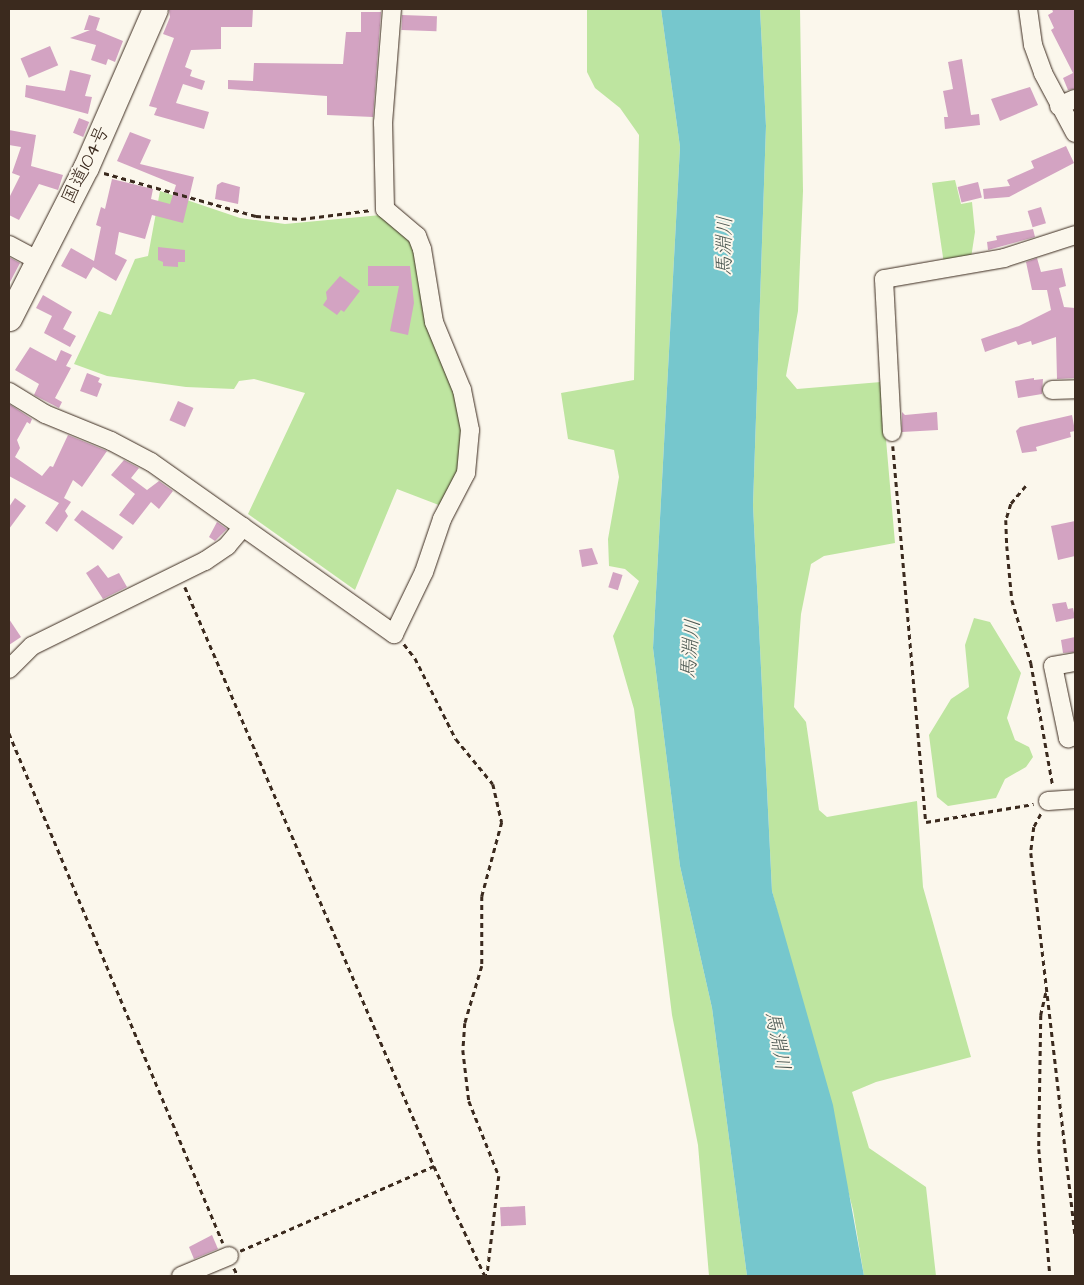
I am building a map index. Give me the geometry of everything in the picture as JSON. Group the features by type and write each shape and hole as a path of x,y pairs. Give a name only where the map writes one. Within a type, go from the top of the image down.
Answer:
{"highway":[{"name":"国道104号","path":"9,318 86,167 155,9"}],"street":[{"path":"9,392 45,414 111,441 151,462 394,634 424,572 442,519 466,473 470,430 462,390 434,322 422,249 417,236 385,209 383,123 392,9"},
{"path":"1028,9 1033,45 1067,102 1075,133"},
{"path":"892,432 884,279 1004,258 1075,235"},
{"path":"9,245 39,261"},
{"path":"1052,390 1075,389"},
{"path":"9,669 32,646 179,575 227,546 243,527"},
{"path":"1075,662 1053,666 1068,738 1075,736"},
{"path":"1048,801 1075,799"},
{"path":"181,1276 229,1256"}],"path":[{"path":"86,167 256,216 301,218 385,209"},
{"path":"892,432 926,822 1048,801"},
{"path":"1026,486 1011,504 1006,520 1007,546 1012,600 1031,663 1052,780 1048,801 1034,827 1030,853 1075,1233"},
{"path":"179,575 434,1166 486,1276"},
{"path":"394,634 415,658 456,740 493,784 502,822 482,896 482,966 464,1023 463,1050 469,1101 500,1176 486,1276"},
{"path":"9,732 238,1276"},
{"path":"1046,989 1041,1015 1039,1149 1050,1276"},
{"path":"229,1256 434,1166"}],"green space":[{"path":"587,9 661,9 680,147 653,648 680,866 712,1008 747,1276 709,1276 698,1145 672,1015 634,709 613,636 639,581 625,569 609,566 608,539 619,477 614,450 568,439 561,393 634,380 639,135 620,108 595,88 587,72"},
{"path":"760,9 800,9 803,191 798,311 786,376 797,389 881,382 895,543 824,556 811,564 801,614 794,707 806,722 819,810 827,817 917,801 923,887 971,1057 876,1082 852,1092 869,1148 926,1187 936,1276 864,1276 853,1210 772,891 753,505 766,126"},
{"path":"955,180 961,204 972,202 975,232 971,258 944,264 932,183"},
{"path":"160,191 240,218 285,224 381,215 410,238 455,388 464,432 460,472 444,507 397,489 355,590 248,514 305,393 254,379 239,381 234,389 186,387 107,376 74,364 99,311 111,315 135,259 148,256"},
{"path":"974,618 990,622 1021,673 1007,718 1015,740 1029,747 1033,757 1026,767 1005,779 996,798 948,806 937,797 929,735 951,699 969,687 965,645"}],"water":[{"name":"馬淵川","path":"661,9 760,9 766,126 753,505 772,891 833,1105 864,1276 747,1276 712,1008 680,866 653,648 680,147"}],"building":[{"path":"169,9 253,9 252,27 221,27 221,49 191,50 185,67 192,70 190,76 205,81 202,90 183,84 176,103 209,112 204,129 154,115 157,108 149,106 174,38 163,34 170,17"},
{"path":"1052,9 1075,9 1075,89 1068,90 1063,78 1073,73 1051,30 1054,28 1048,15 1053,12"},
{"path":"361,12 381,12 373,117 327,115 327,96 228,89 228,80 253,81 254,63 343,64 346,32 361,32"},
{"path":"89,15 100,18 96,30 123,41 115,62 108,59 106,65 91,60 96,45 70,38 90,30 84,30"},
{"path":"402,15 437,16 436,31 401,30"},
{"path":"50,46 58,65 29,78 21,59"},
{"path":"962,59 971,115 979,114 980,125 945,129 944,117 948,117 943,91 953,89 948,62"},
{"path":"70,70 91,75 85,96 92,97 88,114 25,97 26,85 65,91"},
{"path":"1030,87 1038,105 1000,121 991,99"},
{"path":"79,118 89,122 83,137 73,133"},
{"path":"9,130 36,135 31,166 63,175 58,190 39,184 19,220 9,215 9,198 20,176 12,173 21,147 9,145"},
{"path":"130,132 151,140 140,164 194,177 183,223 152,215 145,239 119,232 115,254 127,260 116,281 93,267 86,279 61,266 71,248 94,261 101,227 96,225 101,207 105,209 112,179 153,189 151,199 170,204 176,185 117,161"},
{"path":"1066,146 1074,163 1009,197 984,199 983,189 1010,186 1007,180 1034,168 1031,161"},
{"path":"222,182 240,187 238,204 215,199 217,185"},
{"path":"978,182 982,198 961,203 958,187"},
{"path":"1041,207 1046,223 1033,227 1028,211"},
{"path":"1033,229 1035,237 988,250 987,242 997,240 996,236"},
{"path":"158,247 185,250 185,262 178,262 178,267 163,266 163,262 158,260"},
{"path":"9,257 20,263 9,284"},
{"path":"1037,258 1041,272 1062,268 1066,286 1059,288 1064,307 1075,308 1075,378 1057,379 1056,337 1032,345 1031,341 1018,345 1016,341 985,352 981,339 1019,326 1051,310 1047,290 1032,290 1026,262"},
{"path":"368,266 410,266 414,303 408,335 390,331 399,286 368,286"},
{"path":"340,276 360,291 344,312 341,310 337,315 323,305 327,299 326,292"},
{"path":"43,295 72,312 63,329 76,336 70,347 44,333 52,316 36,308"},
{"path":"30,347 56,361 61,350 72,355 66,366 71,368 55,398 62,402 59,408 34,395 39,384 15,370"},
{"path":"87,373 100,378 98,382 102,384 97,397 80,391"},
{"path":"1034,378 1034,380 1043,379 1042,394 1018,398 1015,381"},
{"path":"178,401 194,408 185,427 169,420"},
{"path":"9,404 32,419 30,424 27,422 17,440 20,448 15,457 42,476 50,466 53,467 68,435 107,451 82,487 73,480 64,498 71,502 65,511 68,516 57,532 45,523 59,503 9,476"},
{"path":"902,412 905,415 937,412 938,430 902,432"},
{"path":"1072,415 1075,431 1070,432 1071,437 1036,447 1037,451 1022,453 1016,431 1020,427"},
{"path":"124,460 139,468 131,478 147,490 159,481 173,491 159,509 151,502 133,525 119,515 135,494 111,475"},
{"path":"15,498 26,506 9,529 9,507"},
{"path":"82,510 123,537 113,550 74,520"},
{"path":"1075,521 1075,556 1058,560 1051,526"},
{"path":"217,522 227,529 215,541 209,537"},
{"path":"592,548 598,564 582,567 579,550"},
{"path":"98,565 108,578 119,573 127,587 103,599 86,573"},
{"path":"613,572 623,575 618,590 608,587"},
{"path":"1066,602 1068,609 1073,608 1075,618 1056,622 1052,604"},
{"path":"9,619 21,637 9,645"},
{"path":"1075,637 1075,652 1063,653 1061,640"},
{"path":"525,1206 526,1225 501,1226 500,1207"},
{"path":"212,1235 218,1249 194,1259 189,1247"}]}
